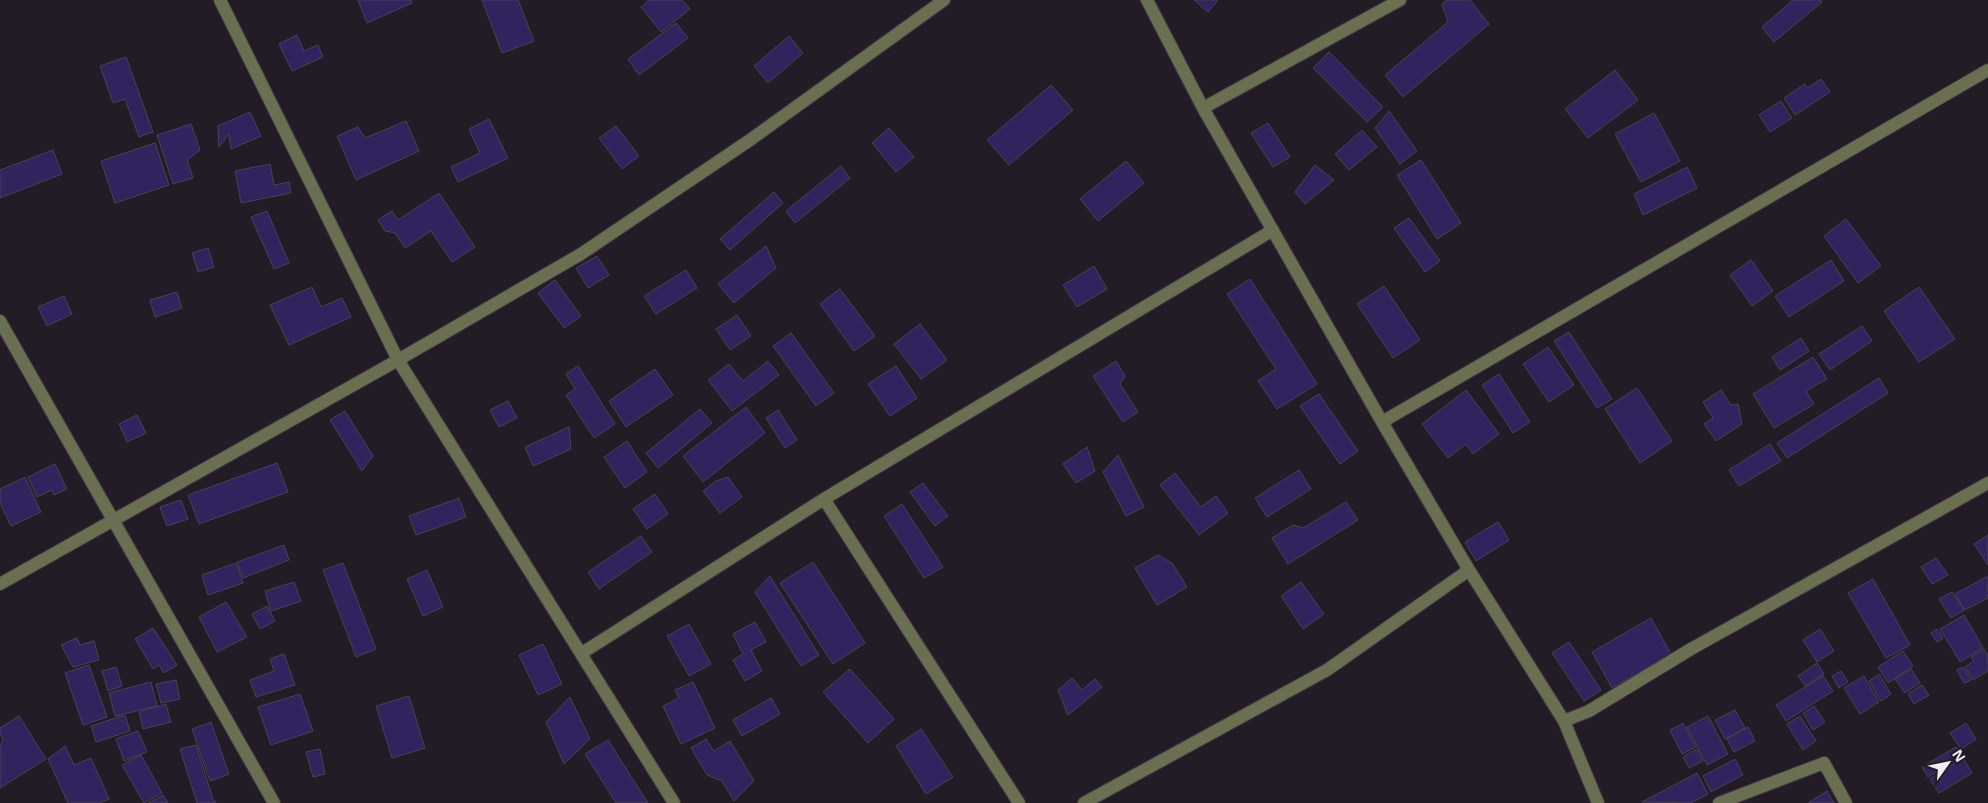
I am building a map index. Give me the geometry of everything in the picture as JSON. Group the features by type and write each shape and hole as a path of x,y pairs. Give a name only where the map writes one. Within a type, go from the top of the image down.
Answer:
{"street":[{"path":"220,0 398,360 674,803"},
{"path":"0,584 398,360 581,254 750,140 944,0"},
{"path":"1147,0 1203,108 1382,422 1469,570 1564,721 1598,803"},
{"path":"1203,108 1400,0"},
{"path":"1382,422 1988,70"},
{"path":"582,653 824,500 1273,230"},
{"path":"0,321 274,803"},
{"path":"1564,721 1589,710 1691,649 1988,483"},
{"path":"824,500 1019,803"},
{"path":"1084,803 1327,670 1469,570"},
{"path":"1719,803 1824,763 1846,803"}],"building":[{"path":"358,0 411,0 412,3 367,23"},
{"path":"482,0 518,0 534,41 502,53"},
{"path":"649,0 682,0 690,9 661,32 641,7"},
{"path":"1194,0 1218,0 1208,12"},
{"path":"1447,0 1470,0 1489,24 1403,97 1385,75 1448,22 1442,4"},
{"path":"1793,0 1820,0 1822,2 1774,42 1762,27"},
{"path":"676,23 688,38 639,75 628,59"},
{"path":"297,35 304,51 318,45 323,57 292,71 279,44"},
{"path":"789,36 803,53 768,83 754,66"},
{"path":"1329,52 1383,107 1367,122 1313,68"},
{"path":"126,57 153,132 139,137 125,99 113,103 100,66"},
{"path":"1615,70 1638,100 1588,138 1565,109"},
{"path":"1821,79 1830,92 1795,115 1784,98 1805,84 1807,88"},
{"path":"1051,85 1073,110 1009,165 987,140"},
{"path":"1781,101 1792,118 1770,132 1759,115"},
{"path":"1389,111 1417,151 1400,164 1375,128"},
{"path":"250,112 261,136 231,149 229,134 219,147 218,126"},
{"path":"1654,113 1680,161 1641,182 1615,134"},
{"path":"489,119 508,158 458,182 451,167 480,153 469,129"},
{"path":"406,121 419,151 356,180 337,136 358,127 365,138"},
{"path":"1268,123 1290,157 1273,167 1251,133"},
{"path":"191,124 200,150 187,160 193,178 173,184 157,135"},
{"path":"616,126 639,156 622,169 599,138"},
{"path":"889,128 914,157 896,172 872,143"},
{"path":"1362,130 1377,147 1349,170 1335,154"},
{"path":"155,143 169,185 115,203 101,161"},
{"path":"53,150 62,174 0,198 0,170"},
{"path":"1421,160 1461,223 1437,239 1397,175"},
{"path":"1126,161 1144,183 1098,221 1080,199"},
{"path":"270,164 274,185 289,182 291,193 241,203 235,171"},
{"path":"1315,165 1334,180 1305,204 1295,192"},
{"path":"841,166 850,178 795,223 786,211"},
{"path":"1687,167 1697,188 1643,215 1634,194"},
{"path":"774,192 783,203 730,250 720,239"},
{"path":"439,193 475,247 452,262 431,231 405,248 395,233 385,231 378,220 392,211 398,220"},
{"path":"267,211 289,263 274,269 251,217"},
{"path":"1409,218 1440,261 1425,272 1394,228"},
{"path":"1846,219 1881,266 1858,283 1824,236"},
{"path":"766,246 776,268 734,303 718,284"},
{"path":"208,248 214,267 198,272 192,253"},
{"path":"597,256 609,275 588,288 576,268"},
{"path":"1751,260 1773,291 1752,306 1730,275"},
{"path":"1831,260 1844,281 1789,317 1775,296"},
{"path":"1094,266 1107,289 1077,307 1063,285"},
{"path":"686,270 697,288 656,314 644,296"},
{"path":"1250,279 1317,384 1277,409 1258,381 1276,369 1227,294"},
{"path":"555,280 581,316 564,328 538,293"},
{"path":"1384,286 1420,340 1393,358 1357,304"},
{"path":"312,287 321,307 342,298 351,317 289,345 270,305"},
{"path":"1919,287 1955,339 1919,362 1884,311"},
{"path":"840,289 875,336 854,351 820,304"},
{"path":"177,292 182,308 155,317 150,300"},
{"path":"64,296 72,314 47,326 38,307"},
{"path":"737,315 751,336 730,350 716,329"},
{"path":"920,324 947,360 921,379 894,344"},
{"path":"1862,326 1872,341 1830,370 1819,354"},
{"path":"1569,332 1612,399 1597,408 1554,341"},
{"path":"791,333 834,393 816,406 773,346"},
{"path":"1801,338 1809,351 1780,370 1772,357"},
{"path":"1548,347 1574,385 1549,402 1523,364"},
{"path":"1813,357 1827,379 1806,391 1814,404 1774,428 1753,394"},
{"path":"768,361 779,375 732,411 708,380 729,364 743,381"},
{"path":"1116,361 1125,376 1120,384 1138,412 1123,422 1093,376"},
{"path":"578,366 615,424 594,438 566,395 575,389 566,374"},
{"path":"896,366 917,398 890,416 868,384"},
{"path":"655,369 673,395 626,427 609,401"},
{"path":"1499,374 1530,422 1513,433 1482,385"},
{"path":"1879,378 1888,393 1787,458 1777,443"},
{"path":"1637,388 1672,441 1640,463 1605,409"},
{"path":"1466,390 1499,434 1473,454 1466,444 1448,458 1422,424"},
{"path":"1721,390 1731,405 1738,404 1742,424 1716,441 1704,424 1713,418 1703,402"},
{"path":"1319,394 1358,451 1340,464 1300,406"},
{"path":"508,401 517,418 499,427 490,410"},
{"path":"746,407 765,433 703,482 683,456"},
{"path":"700,409 712,423 658,468 646,453"},
{"path":"778,410 797,440 785,448 766,418"},
{"path":"345,411 373,456 362,471 330,420"},
{"path":"137,415 146,433 127,442 119,424"},
{"path":"569,427 571,449 533,466 525,447"},
{"path":"627,441 647,472 625,488 604,457"},
{"path":"1770,444 1781,461 1739,486 1729,470"},
{"path":"1087,447 1095,471 1076,483 1063,464"},
{"path":"1118,455 1144,507 1126,516 1103,472"},
{"path":"277,463 288,492 199,524 188,495"},
{"path":"55,464 67,489 54,495 52,490 37,497 28,477"},
{"path":"1299,470 1311,489 1267,517 1255,498"},
{"path":"1175,473 1201,507 1216,496 1228,513 1199,535 1160,485"},
{"path":"25,477 41,512 11,526 0,503 0,489"},
{"path":"728,477 742,497 720,513 703,491 716,481"},
{"path":"923,483 948,516 935,526 910,492"},
{"path":"655,494 668,514 647,529 633,509"},
{"path":"459,498 466,517 416,535 409,516"},
{"path":"181,500 188,519 167,526 160,507"},
{"path":"1346,502 1358,520 1288,564 1272,538 1293,525 1303,528"},
{"path":"902,504 943,567 924,578 884,516"},
{"path":"1498,522 1509,540 1476,561 1465,542"},
{"path":"1988,535 1988,565 1974,544"},
{"path":"641,536 652,552 599,589 588,572"},
{"path":"284,545 289,560 243,578 237,562"},
{"path":"1158,555 1172,563 1187,587 1157,605 1135,568"},
{"path":"1936,558 1948,575 1932,584 1921,567"},
{"path":"813,562 865,643 833,664 780,583"},
{"path":"236,563 243,583 208,595 202,575"},
{"path":"343,563 376,649 356,657 323,570"},
{"path":"427,570 443,607 423,616 407,579"},
{"path":"770,576 819,655 801,666 755,592"},
{"path":"1988,576 1988,598 1965,610 1955,594"},
{"path":"1873,579 1910,645 1886,658 1848,593"},
{"path":"294,582 301,601 271,611 265,591"},
{"path":"1301,582 1324,614 1303,629 1281,596"},
{"path":"1952,592 1964,610 1951,618 1939,599"},
{"path":"226,602 247,637 217,652 199,617"},
{"path":"267,606 275,621 260,629 252,614"},
{"path":"1964,615 1983,648 1960,662 1940,629"},
{"path":"1651,618 1671,654 1612,688 1592,652"},
{"path":"755,622 766,642 751,650 762,671 745,681 733,660 743,654 733,634"},
{"path":"689,624 711,664 689,676 667,636"},
{"path":"153,628 177,665 164,673 159,665 153,669 135,639"},
{"path":"1820,629 1834,651 1817,662 1803,640"},
{"path":"1937,629 1943,638 1937,642 1931,633"},
{"path":"77,638 80,645 94,641 99,660 73,667 61,645"},
{"path":"1569,642 1601,690 1584,701 1552,653"},
{"path":"543,644 562,684 538,695 519,655"},
{"path":"1984,649 1988,656 1988,671 1973,680 1965,667 1974,661 1971,657"},
{"path":"1903,651 1913,666 1888,683 1878,667"},
{"path":"284,654 295,685 256,697 250,680 274,671 270,659"},
{"path":"1817,663 1824,674 1805,686 1798,676"},
{"path":"89,665 107,717 83,725 65,673"},
{"path":"116,667 122,686 108,691 102,671"},
{"path":"1963,667 1971,680 1964,683 1957,670"},
{"path":"850,669 894,719 868,743 823,692"},
{"path":"1911,669 1920,683 1905,693 1895,679"},
{"path":"1841,671 1848,682 1839,688 1832,676"},
{"path":"1879,674 1891,694 1881,701 1869,681"},
{"path":"1823,676 1833,691 1786,721 1776,705"},
{"path":"1864,676 1879,702 1860,714 1844,688"},
{"path":"1072,678 1082,690 1095,679 1102,687 1068,715 1058,690"},
{"path":"176,680 180,699 161,703 156,684"},
{"path":"151,682 157,706 115,716 109,693"},
{"path":"693,682 715,728 681,744 663,706 679,698 675,690"},
{"path":"1922,685 1929,695 1914,704 1908,694"},
{"path":"300,694 313,731 271,745 258,707"},
{"path":"409,696 425,748 392,758 376,706"},
{"path":"570,697 590,739 564,764 546,722"},
{"path":"771,698 780,714 742,736 733,720"},
{"path":"166,704 171,722 143,729 139,712"},
{"path":"1814,706 1825,722 1813,730 1803,713"},
{"path":"1735,710 1745,728 1725,739 1715,720"},
{"path":"125,715 130,731 96,742 91,726"},
{"path":"19,716 46,759 0,788 0,746 3,739 0,734 0,728"},
{"path":"1708,716 1728,754 1707,765 1687,727"},
{"path":"1800,716 1816,741 1803,750 1787,724"},
{"path":"211,722 229,774 210,781 192,729"},
{"path":"1683,723 1696,747 1682,754 1670,730"},
{"path":"1966,723 1976,739 1961,749 1950,733"},
{"path":"1748,727 1755,741 1734,752 1727,739"},
{"path":"921,729 953,777 926,794 896,746"},
{"path":"138,731 147,752 124,761 116,739"},
{"path":"706,739 714,751 730,741 754,781 734,801 722,781 707,775 691,748"},
{"path":"608,740 648,803 616,803 585,754"},
{"path":"196,745 213,799 216,803 197,803 180,749"},
{"path":"65,746 74,765 91,758 109,799 99,803 68,803 48,759"},
{"path":"1956,747 1962,756 1928,777 1922,767"},
{"path":"320,749 325,774 313,777 306,752"},
{"path":"1697,749 1703,761 1689,768 1683,757"},
{"path":"141,755 162,793 144,803 122,765"},
{"path":"1963,758 1972,773 1939,793 1930,779"},
{"path":"1735,759 1743,775 1711,792 1703,776"},
{"path":"1697,773 1708,794 1691,803 1642,802"},
{"path":"1827,791 1834,803 1808,803"},
{"path":"163,795 168,803 148,803"}]}
